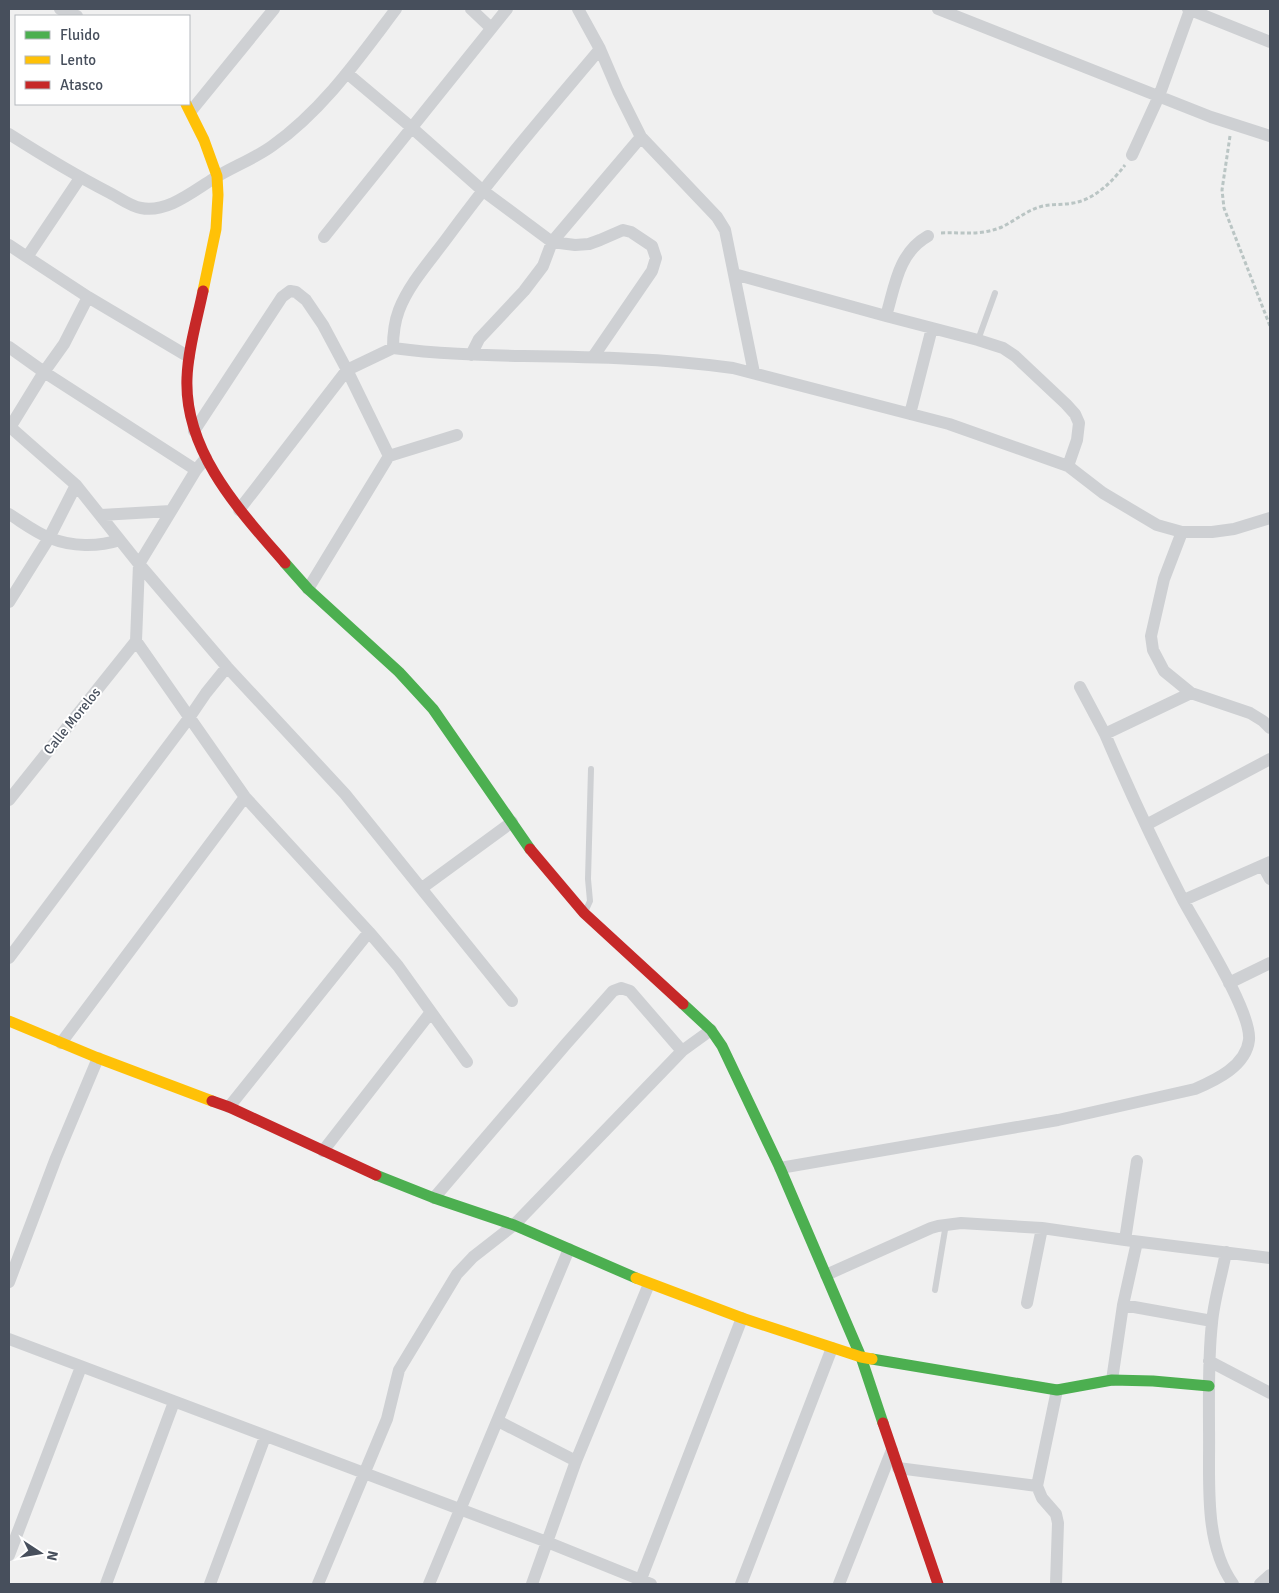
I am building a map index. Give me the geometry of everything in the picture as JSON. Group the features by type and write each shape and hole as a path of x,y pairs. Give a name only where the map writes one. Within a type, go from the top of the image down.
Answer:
{"street":[{"path":"60,9 75,15"},
{"path":"274,9 189,107 217,176 218,211 186,379 194,431 206,458 240,510 308,589 399,672 433,709 537,858 584,913 711,1030 722,1046 780,1168 860,1357 938,1584"},
{"path":"9,134 80,178 135,206 162,207 176,202 217,176 270,147 290,133 348,74 396,9"},
{"path":"471,9 491,28"},
{"path":"324,237 507,9"},
{"path":"578,9 600,49 641,137 717,218 724,230 754,373"},
{"path":"938,9 1232,125 1270,136"},
{"path":"1132,155 1159,96 1189,9 1270,42"},
{"path":"393,348 395,321 406,296 482,190 600,49"},
{"path":"348,74 482,190 552,242 575,245 588,244 623,230 632,232 652,246 656,258 652,271 593,358"},
{"path":"472,355 479,339 524,291 544,266 552,242 641,137"},
{"path":"27,257 80,178"},
{"path":"886,316 899,270 907,254 917,243 928,236"},
{"path":"9,245 88,297 189,357"},
{"path":"734,274 1003,348 1015,356 1066,404 1080,423 1077,440 1068,466"},
{"path":"194,431 282,297 290,291 296,292 306,300 323,325 389,456"},
{"path":"88,297 64,344 9,427 76,485 139,564 227,668 345,794 512,1001"},
{"path":"910,414 932,328"},
{"path":"9,347 44,372 196,470"},
{"path":"240,510 347,370 393,348 472,355 593,358 705,364 754,373 949,424 1068,466 1104,493 1157,525 1182,532 1212,532 1234,529 1270,518"},
{"path":"308,589 389,456 457,435"},
{"path":"206,458 196,470 170,511 139,564 136,641 245,797 398,966 467,1062"},
{"path":"9,602 49,538 76,485"},
{"path":"101,516 170,511"},
{"path":"9,514 49,538 75,545 108,544 120,540"},
{"path":"1182,532 1164,579 1151,636 1153,650 1164,671 1191,693 1250,713 1270,728"},
{"name":"Calle Morelos","path":"9,800 136,641"},
{"path":"9,958 206,693 227,668"},
{"path":"780,1168 1058,1120 1195,1089 1229,1072 1238,1062 1249,1042 1247,1021 1146,825 1105,734 1080,687"},
{"path":"1105,734 1191,693"},
{"path":"1146,825 1270,759"},
{"path":"61,1043 245,797"},
{"path":"422,888 512,822"},
{"path":"1184,900 1267,864 1270,879"},
{"path":"229,1107 369,932"},
{"path":"1229,983 1270,963"},
{"path":"434,1198 613,991 622,988 630,991 682,1051"},
{"path":"323,1151 431,1012"},
{"path":"9,1021 98,1058 229,1107 363,1170 434,1198 514,1225 649,1284 742,1318 860,1357 1057,1390 1112,1380 1153,1381 1209,1386"},
{"path":"318,1584 387,1419 399,1370 457,1274 473,1257 514,1225 682,1051 711,1030"},
{"path":"9,1282 56,1158 98,1058"},
{"path":"1112,1380 1131,1241 1137,1161"},
{"path":"826,1275 931,1228 960,1223 1042,1228 1270,1258"},
{"path":"1027,1303 1042,1228"},
{"path":"429,1584 569,1249"},
{"path":"1226,1252 1212,1320 1209,1361 1210,1512 1216,1548 1226,1573 1234,1584"},
{"path":"532,1584 576,1461 649,1284"},
{"path":"1123,1305 1212,1320"},
{"path":"9,1339 547,1542 644,1583 742,1318"},
{"path":"741,1584 832,1348"},
{"path":"1209,1361 1270,1393"},
{"path":"9,1554 81,1367"},
{"path":"1056,1584 1058,1524 1056,1514 1042,1498 1037,1486 1057,1390"},
{"path":"106,1584 174,1402"},
{"path":"498,1421 576,1461"},
{"path":"210,1584 266,1437"},
{"path":"839,1584 892,1450"},
{"path":"898,1468 1037,1486"},
{"path":"1260,1584 1270,1575"}],"lane":[{"path":"978,340 995,293"},
{"path":"584,913 590,901 588,879 591,769"},
{"path":"934,1290 946,1224"}],"path":[{"path":"1232,125 1222,190 1224,208 1270,326"},
{"path":"928,236 943,233 976,234 1001,227 1028,211 1042,206 1075,203 1086,199 1102,189 1120,172 1132,155"}],"traffic: fast":[{"path":"285,563 308,589 399,672 433,709 530,849"},
{"path":"683,1004 711,1030 722,1046 780,1168 861,1357 883,1423"},
{"path":"376,1175 434,1198 514,1225 636,1278"},
{"path":"872,1359 1057,1390 1112,1380 1153,1381 1209,1386"}],"traffic: slow":[{"path":"186,105 204,140 217,176 216,229 203,291"},
{"path":"9,1021 98,1058 212,1101"},
{"path":"636,1278 742,1318 872,1359"}],"traffic: jam":[{"path":"203,291 191,345 187,378 189,405 195,431 218,479 250,523 285,563"},
{"path":"530,849 584,913 683,1004"},
{"path":"212,1101 229,1107 376,1175"},
{"path":"883,1423 938,1584"}]}
